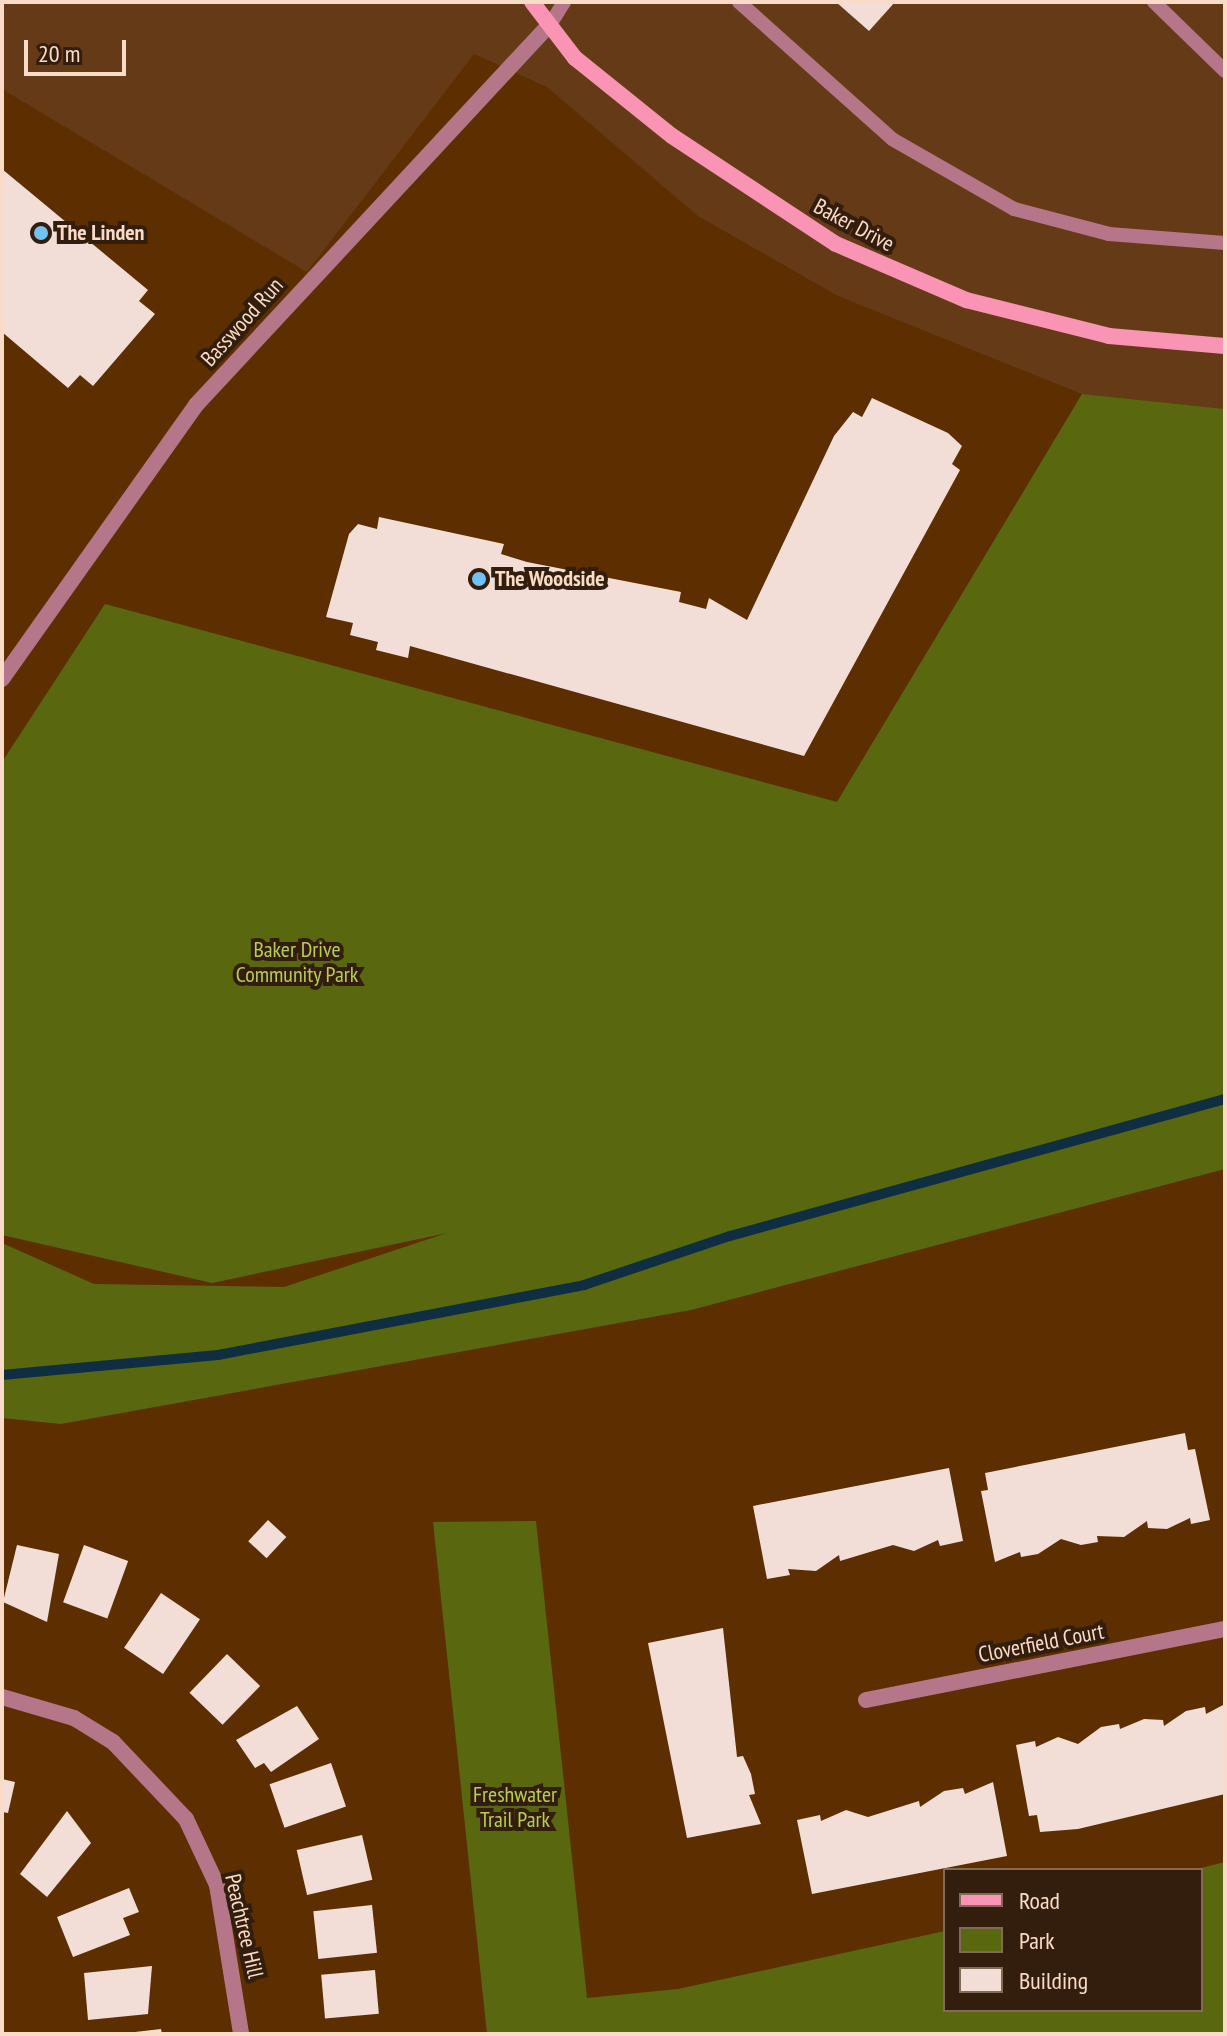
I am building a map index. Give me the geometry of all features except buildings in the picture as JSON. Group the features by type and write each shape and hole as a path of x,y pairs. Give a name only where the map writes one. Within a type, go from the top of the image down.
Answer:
{"street":[{"name":"Baker Drive","path":"532,2 575,58 672,136 836,244 966,300 1109,336 1225,346"},
{"name":"Basswood Run","path":"2,679 196,405 493,77 551,23"},
{"name":"Cloverfield Court","path":"866,1700 1225,1629"},
{"name":"Peachtree Hill","path":"2,1697 74,1718 113,1742 186,1819 217,1885 241,2034"}],"lane":[{"path":"551,23 564,2"},
{"path":"739,2 892,139 1014,209 1109,234 1225,243"},
{"path":"1154,2 1225,71"}],"shaded area":[{"path":"2,2 1225,2 1225,409 1082,394 838,296 698,216 547,87 474,54 307,272 2,89"}],"green space":[{"name":"Baker Drive Community Park","path":"1082,394 1225,409 1225,1169 691,1310 61,1424 2,1418 2,1243 94,1284 284,1287 447,1233 212,1283 2,1235 2,762 105,604 837,802"},
{"name":"Freshwater Trail Park","path":"536,1521 587,1998 678,1989 943,1931 943,2012 1203,2012 1201,1868 1225,1862 1225,2034 487,2034 433,1522"}],"waterway":[{"path":"2,1375 218,1355 584,1285 730,1236 1225,1099"}],"place":[{"name":"The Linden","path":"41,233"},
{"name":"The Woodside","path":"479,579"}]}
